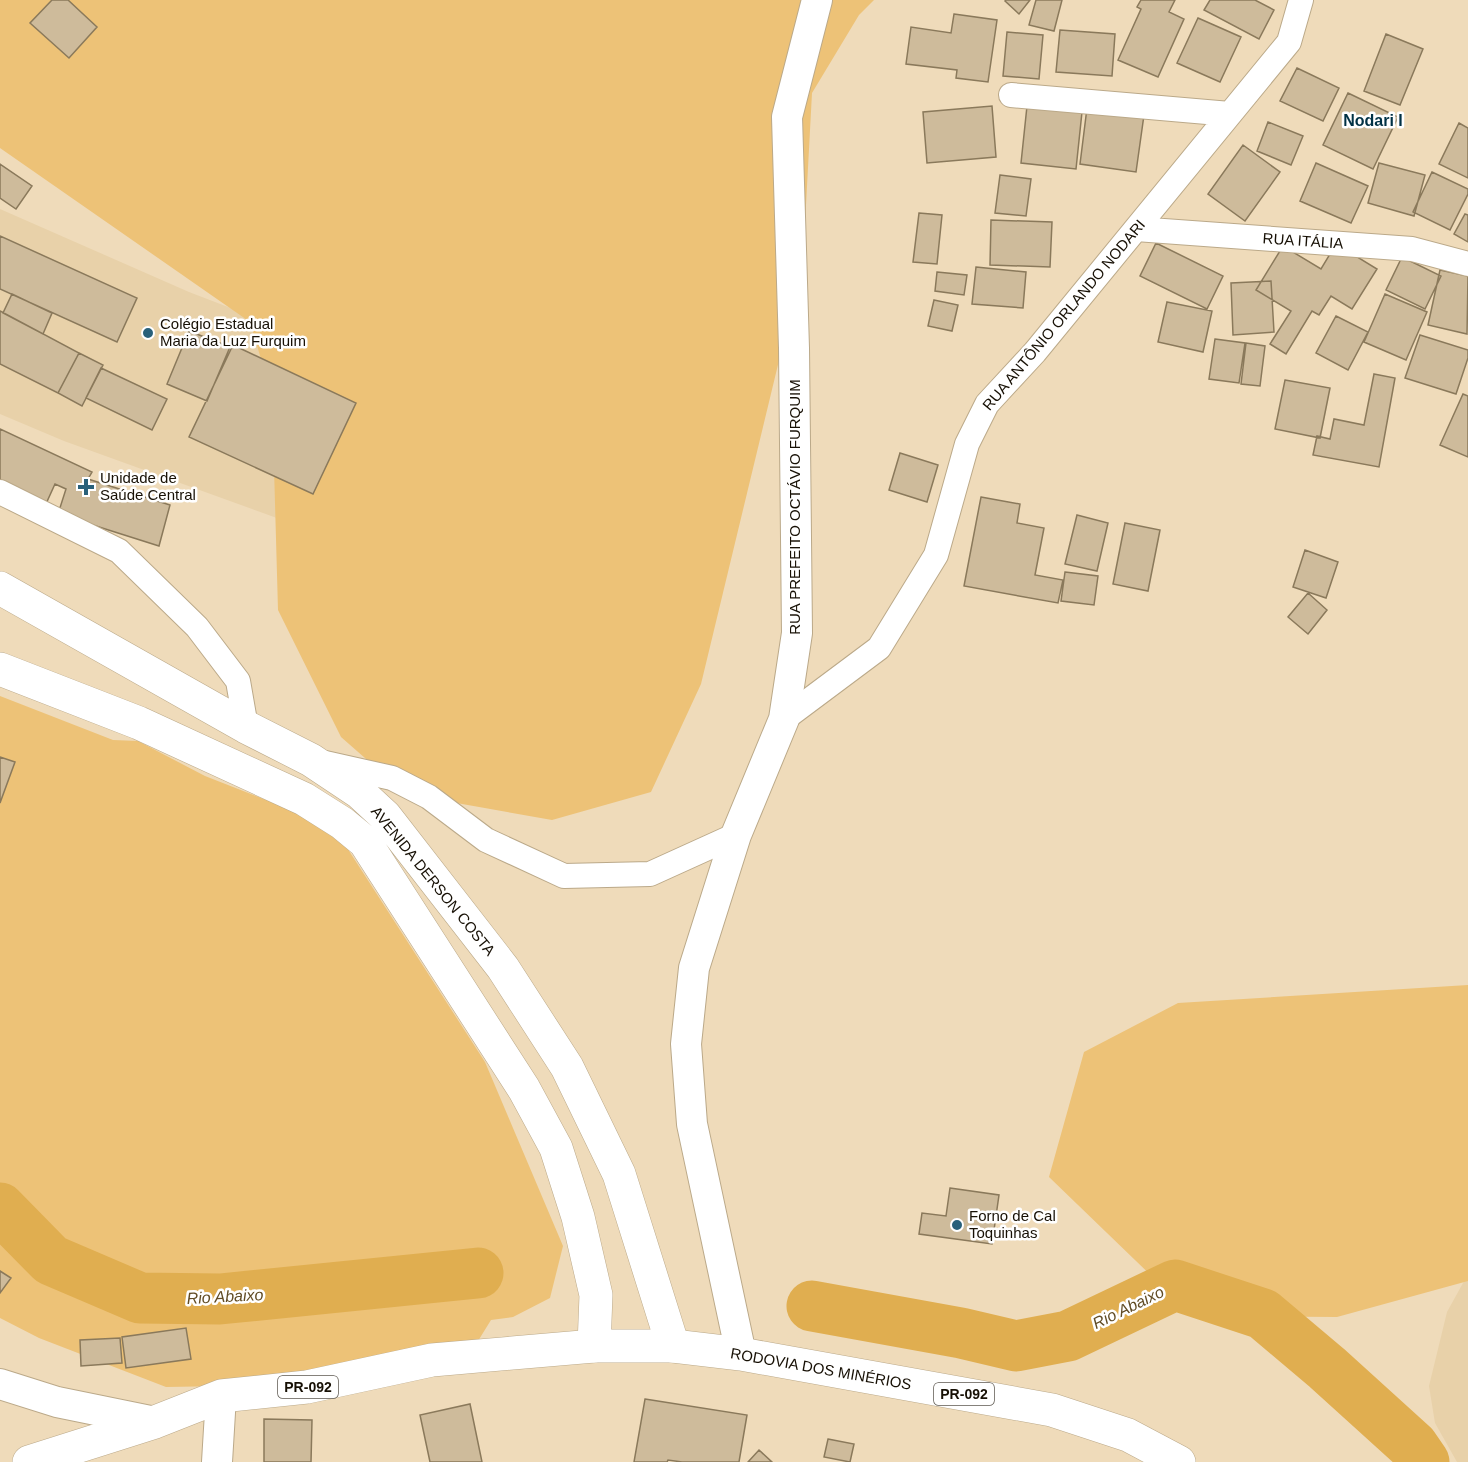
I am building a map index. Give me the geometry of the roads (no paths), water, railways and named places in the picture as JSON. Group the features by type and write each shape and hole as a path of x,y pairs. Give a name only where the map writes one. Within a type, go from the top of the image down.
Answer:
{"main road":[{"name":"AVENIDA DERSON COSTA","path":"0,588 246,727 311,760 359,792 385,816 503,968 567,1067 619,1174 673,1346"},
{"name":"AVENIDA DERSON COSTA","path":"0,669 139,723 304,799 342,823 364,842 518,1079 556,1148 578,1217 596,1296 594,1346"},
{"name":"RODOVIA DOS MINÉRIOS","path":"594,1346 673,1346 741,1354 1052,1410 1128,1435 1179,1462"},
{"name":"PR-092","path":"29,1462 155,1422 221,1396 307,1387 432,1360 594,1346"}],"street":[{"name":"RUA PREFEITO OCTÁVIO FURQUIM","path":"741,1354 692,1124 686,1044 693,968 736,835 783,719 797,633 794,348 787,117 817,0"},
{"name":"RUA ANTÔNIO ORLANDO NODARI","path":"783,719 879,648 936,555 967,444 987,404 1035,352 1289,42 1301,0"},
{"path":"1011,95 1230,114"},
{"name":"RUA ITÁLIA","path":"1136,229 1412,249 1468,264"},
{"path":"0,492 118,551 197,627 238,681 246,727"},
{"path":"311,760 392,778 429,797 486,840 564,876 650,874 736,835"},
{"path":"0,1384 57,1401 155,1422"},
{"path":"217,1462 221,1396"}],"waterway":[{"name":"Rio Abaixo","path":"0,1208 51,1260 140,1298 220,1299 478,1273"},
{"name":"Rio Abaixo","path":"812,1306 961,1333 1016,1346 1068,1336 1175,1285 1263,1314 1413,1446 1424,1462"}],"place":[{"name":"Colégio Estadual Maria da Luz Furquim","path":"148,333"},
{"name":"Unidade de Saúde Central","path":"86,487"},
{"name":"Forno de Cal Toquinhas","path":"957,1225"}],"district":[{"name":"Nodari I","path":"1373,120"}]}
